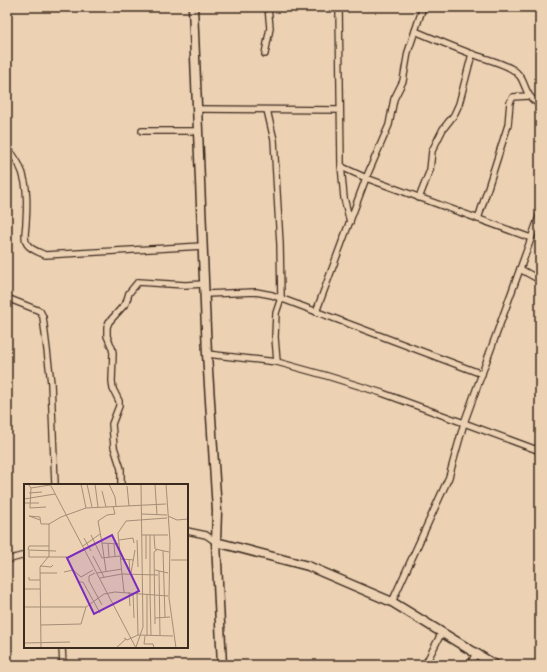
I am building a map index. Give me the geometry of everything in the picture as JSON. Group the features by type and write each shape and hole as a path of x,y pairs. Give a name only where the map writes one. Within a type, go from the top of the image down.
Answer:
{"main road":[{"path":"194,7 207,354 217,511 216,542 222,665"},
{"path":"216,542 308,566 392,602 495,665"}],"street":[{"path":"265,54 270,28 268,7"},
{"path":"339,7 341,165 344,198 350,222"},
{"path":"316,312 366,178 389,125 394,99 403,80 408,52 423,7"},
{"path":"415,31 472,54 497,62 514,70 521,76 528,96 533,101 540,104"},
{"path":"419,198 430,170 432,151 443,129 454,115 459,104 472,54"},
{"path":"478,219 508,125 510,102 513,97 528,96"},
{"path":"198,109 340,110"},
{"path":"267,110 274,140 280,244 281,298 276,313 275,337 277,362"},
{"path":"142,131 199,131"},
{"path":"7,148 15,156 27,188 25,235 27,244 35,251 45,255 203,246"},
{"path":"341,165 344,168 366,178 531,238"},
{"path":"392,602 449,477 464,423 540,214"},
{"path":"520,269 540,280"},
{"path":"121,484 121,470 114,447 112,424 119,406 119,402 113,389 112,348 107,336 107,327 109,322 126,303 129,293 138,282 185,285 205,284"},
{"path":"205,294 256,292 272,295 482,374"},
{"path":"7,298 40,311 43,317 51,383 55,484"},
{"path":"207,354 277,362 324,374 382,393 539,451 540,443"},
{"path":"188,532 206,535 216,542"},
{"path":"7,560 24,555"},
{"path":"425,665 442,632"},
{"path":"62,648 63,665"},
{"path":"470,665 476,653"}]}
